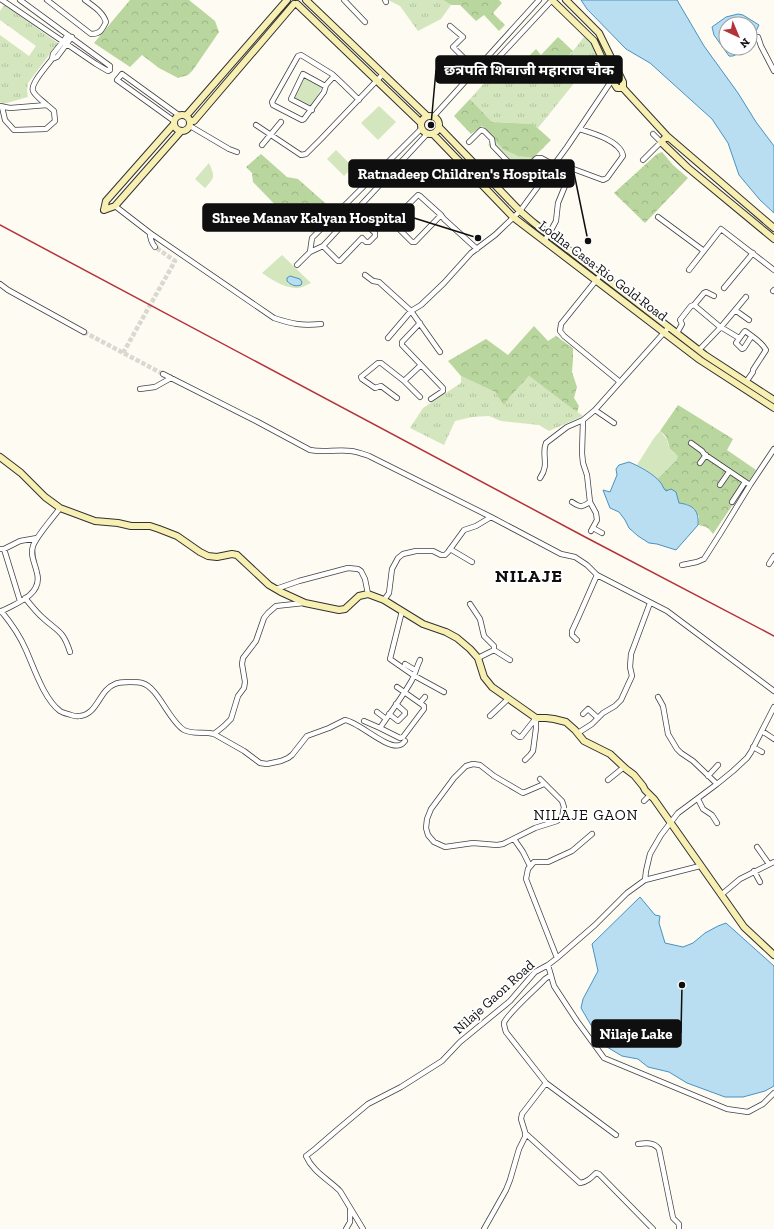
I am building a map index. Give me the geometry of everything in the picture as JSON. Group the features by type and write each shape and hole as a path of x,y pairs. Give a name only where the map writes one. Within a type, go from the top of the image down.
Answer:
{"street":[{"path":"2,0 96,64 108,71 110,70 110,66 20,0"},
{"path":"48,0 91,34 97,34 106,22 105,18 85,0"},
{"path":"287,0 186,120 186,130 181,132 115,206 104,210 106,201 174,123 177,117 186,120 194,120 298,3"},
{"name":"Lodha Casa Rio Gold Road","path":"287,0 292,4 298,3 421,125 424,132 430,134 513,217 700,360 774,408"},
{"name":"Lodha Casa Rio Gold Road","path":"306,0 383,74 430,117 439,122 439,126 520,211 699,350 774,400"},
{"path":"344,0 365,22"},
{"path":"310,252 312,238 382,169 421,125 423,119 430,117 476,70 539,0"},
{"path":"499,57 552,0 594,41 612,80 618,88 623,88 667,136 774,228"},
{"path":"566,0 599,33 623,82 623,88"},
{"path":"450,26 463,37 453,47 476,70"},
{"path":"47,105 10,108 1,107 5,120 14,130 46,129 51,126 55,121 54,111 34,93 32,89 33,84 52,59 53,54 70,36"},
{"path":"758,37 774,71"},
{"path":"334,76 325,86 324,92 312,110 302,120 273,105 272,102 298,56 301,55 334,76 359,100"},
{"path":"181,132 176,129 174,123 117,80 122,74 186,120 229,149 237,152"},
{"path":"312,110 291,99 303,74 325,86"},
{"path":"256,124 301,155 306,154 383,74"},
{"path":"388,338 411,311 421,305 472,253 495,235 520,211 556,163 612,80"},
{"path":"262,145 281,122"},
{"path":"297,265 310,252 322,246 430,134 438,130 439,126"},
{"path":"469,142 481,130 484,131 492,140 493,146 514,168 518,170 522,170 538,158 541,158 603,180 608,178 623,156 623,151 620,147 601,136 579,129"},
{"path":"653,134 687,167 774,239"},
{"path":"643,160 667,136"},
{"path":"382,169 389,176"},
{"path":"544,241 556,221 558,203 565,186 564,183 550,171"},
{"path":"718,193 724,186"},
{"path":"442,215 415,242 412,242 393,223 392,220 418,195 442,215 444,219 477,249"},
{"path":"322,246 338,261 340,261 362,238 366,242 369,242 375,236 375,233 346,205"},
{"path":"115,206 150,233 274,318 306,326 321,324"},
{"path":"658,217 704,251"},
{"path":"328,222 336,230"},
{"path":"689,270 721,229 774,270"},
{"path":"150,233 150,238 155,247"},
{"path":"724,288 753,253"},
{"path":"601,274 561,324 560,331 564,336 620,382"},
{"path":"365,275 373,281 379,282 411,311 440,352"},
{"path":"0,284 8,290 84,332"},
{"path":"677,333 682,324 680,320 704,293 706,292 714,296"},
{"path":"699,350 722,327 746,296"},
{"path":"694,305 739,338"},
{"path":"735,310 749,320"},
{"path":"420,323 402,342 402,345 442,388 443,390 431,399"},
{"path":"540,478 544,472 546,461 546,443 567,427 584,420 595,410 669,327"},
{"path":"746,382 766,350 759,340 745,331 736,343 742,348 752,336"},
{"path":"397,398 381,386 375,388 361,377 378,363 381,363 404,381 420,397"},
{"path":"404,381 421,365"},
{"path":"163,374 234,409 310,450 319,452 350,451 369,456 491,516 561,554 575,557 587,565 597,575 667,612 774,691"},
{"path":"140,389 155,387 172,378"},
{"path":"595,410 614,423"},
{"path":"584,420 582,453 583,463 587,475 590,502 596,513 597,520 592,530 602,533"},
{"path":"691,443 729,472 748,484"},
{"path":"732,502 748,484 774,449"},
{"path":"700,463 706,455"},
{"path":"0,457 21,473 45,497 60,508 95,521 131,526 150,526 177,536 208,556 217,557 232,554 237,555 276,589 305,603 339,610 345,609 359,596 368,594 384,600 423,624 446,632 457,638 478,658 487,682 492,688 536,718 554,718 566,722 584,740 610,754 634,775 671,822 700,866 744,927 774,955"},
{"path":"720,485 729,472"},
{"path":"682,565 704,559 748,484"},
{"path":"572,502 578,506 581,506 590,502"},
{"path":"60,508 37,538 33,546 32,557 38,574 37,586 32,594 1,612 11,623 26,649 39,680 51,701 60,711 79,717 94,708 109,688 115,684 138,682 144,683 148,686 161,701 177,724 184,730 192,732 210,732 244,751 260,763 267,764 288,758 307,736 345,720 352,722 386,742 400,745 405,741"},
{"path":"384,600 389,593 392,569 398,558 403,554 416,551 433,551 444,555 464,530 476,526 491,516"},
{"path":"20,602 2,549 20,541 37,538"},
{"path":"450,549 472,562"},
{"path":"769,564 774,556"},
{"path":"276,589 299,581 348,568 358,569 361,571 365,579 368,594"},
{"path":"577,640 572,635 572,631 597,575"},
{"path":"26,598 42,617 60,631 66,639 70,652"},
{"path":"214,734 231,719 238,696 244,688 246,682 242,664 243,658 256,641 264,618 276,606 305,603"},
{"path":"578,733 619,703 632,676 630,666 631,654 650,603"},
{"path":"470,604 480,620 484,636 494,646 494,650 510,660"},
{"path":"402,611 390,659 444,692"},
{"path":"478,658 494,650"},
{"path":"380,728 412,679 420,660"},
{"path":"405,664 414,673"},
{"path":"364,721 400,738 403,737 424,709 424,706 397,687"},
{"path":"420,703 426,697"},
{"path":"658,697 663,706 668,734 677,749 693,761 717,784"},
{"path":"490,716 508,699"},
{"path":"389,714 398,721 405,714 405,712 396,704"},
{"path":"644,880 650,854 661,835 678,813 717,784 746,758 774,707"},
{"path":"583,714 588,709 598,718"},
{"path":"377,712 386,719"},
{"path":"514,733 521,737 536,718"},
{"path":"525,760 533,751 536,718"},
{"path":"762,731 774,739"},
{"path":"753,747 762,752"},
{"path":"540,779 562,801 564,807 561,819 535,828 503,844 497,845 473,843 445,847 434,842 428,835 426,828 427,819 431,809 454,778 466,766 473,764 480,765 494,776 509,783 523,793 544,784"},
{"path":"708,776 718,765"},
{"path":"608,780 624,767"},
{"path":"644,801 650,795"},
{"path":"698,799 703,809 712,815 717,823"},
{"path":"557,958 526,879 528,869 534,862 548,862 572,851 592,834"},
{"path":"514,839 530,866"},
{"path":"720,894 740,879 772,863 757,847"},
{"name":"Nilaje Gaon Road","path":"350,1208 340,1191 317,1172 306,1156 368,1104 401,1087 442,1061 460,1042 508,1002 535,972 557,958 595,925 627,893 644,880 700,866"},
{"path":"754,872 760,882"},
{"path":"548,965 554,986 604,1058 726,1109 748,1112 763,1104 774,1093"},
{"path":"551,975 545,979 504,1021 506,1032 546,1084 616,1135"},
{"path":"508,1002 514,1010"},
{"path":"546,1084 522,1114 520,1120 525,1133 580,1183 584,1183 596,1173 598,1174 653,1229"},
{"path":"484,1229 506,1190 519,1149 525,1137 525,1133"},
{"path":"638,1144 653,1144 659,1148 673,1218 679,1224 679,1229"},
{"path":"346,1229 350,1222 350,1208"},
{"path":"350,1208 363,1229"}],"green space":[{"path":"130,0 189,0 215,21 219,32 188,75 178,78 159,68 142,55 130,67 94,43"},
{"path":"388,0 443,0 451,5 441,19 418,31 400,6"},
{"path":"443,0 499,0 502,3 493,13 505,25 499,31 484,15 476,21 460,5 451,5"},
{"path":"4,5 58,43 28,83 28,97 3,104 0,102 0,35 29,56 36,46 0,20 0,11"},
{"path":"558,37 573,51 555,64 531,69 516,69 536,49 541,55"},
{"path":"584,37 590,41 596,56 538,128 532,124 492,122 470,99 502,63 513,69 531,69 573,51"},
{"path":"304,76 322,87 311,108 292,98"},
{"path":"470,99 492,122 533,124 551,140 533,158 518,156 504,150 482,126 471,134 454,116"},
{"path":"379,106 396,122 378,140 361,123"},
{"path":"495,139 504,150 518,156 533,158 516,174 488,145"},
{"path":"336,150 353,167 344,176 327,159"},
{"path":"662,152 673,165 688,178 645,223 614,193 657,154"},
{"path":"261,154 287,177 298,179 333,210 312,233 294,216 289,219 253,182 252,173 246,167"},
{"path":"209,163 213,177 205,188 195,179"},
{"path":"282,255 311,283 299,288 286,286 262,273"},
{"path":"534,326 548,341 556,336 573,348 572,372 577,387 574,398 579,406 577,412 529,376 504,405 495,392 461,376 448,361 486,339 508,355"},
{"path":"461,376 495,392 504,404 529,376 583,416 549,431 539,425 501,421 489,416 472,417 455,421 444,445 410,428 423,408 461,383"},
{"path":"678,405 733,439 727,450 756,470 713,534 707,528 698,525 699,516 687,504 679,504 676,492 665,490 657,479 677,459 675,453 670,448 666,436 660,431"},
{"path":"660,431 667,439 671,450 678,456 677,459 657,479 637,465"}],"water":[{"path":"581,0 677,0 704,46 774,146 774,213 760,200 739,175 728,143 712,119 650,63 626,49 587,9"},
{"path":"738,14 745,16 730,16"},
{"path":"718,23 718,41 714,35 712,27"},
{"path":"290,276 300,279 302,282 301,285 295,286 287,281 287,278"},
{"path":"629,462 654,476 666,491 671,489 676,492 679,503 692,507 696,512 698,516 698,525 676,550 649,543 638,536 629,528 619,512 610,508 603,490 610,492 617,475 616,469 619,465"},
{"path":"640,897 655,915 660,916 659,923 665,943 683,947 693,943 705,933 726,923 774,966 774,1086 765,1091 743,1097 725,1097 687,1083 669,1072 648,1067 638,1059 622,1056 602,1044 581,1008 583,999 598,971 592,944"}],"tunnel":[{"path":"123,353 175,261 155,247"},
{"path":"84,332 163,374"}],"railway":[{"path":"0,225 774,636"}],"place":[{"name":"छत्रपति शिवाजी महाराज चौक","path":"431,125"},
{"name":"Shree Manav Kalyan Hospital","path":"478,238"},
{"name":"Ratnadeep Children's Hospitals","path":"588,241"},
{"name":"Nilaje Lake","path":"682,985"}],"district":[{"name":"NILAJE","path":"529,576"},
{"name":"NILAJE GAON","path":"586,815"}]}
